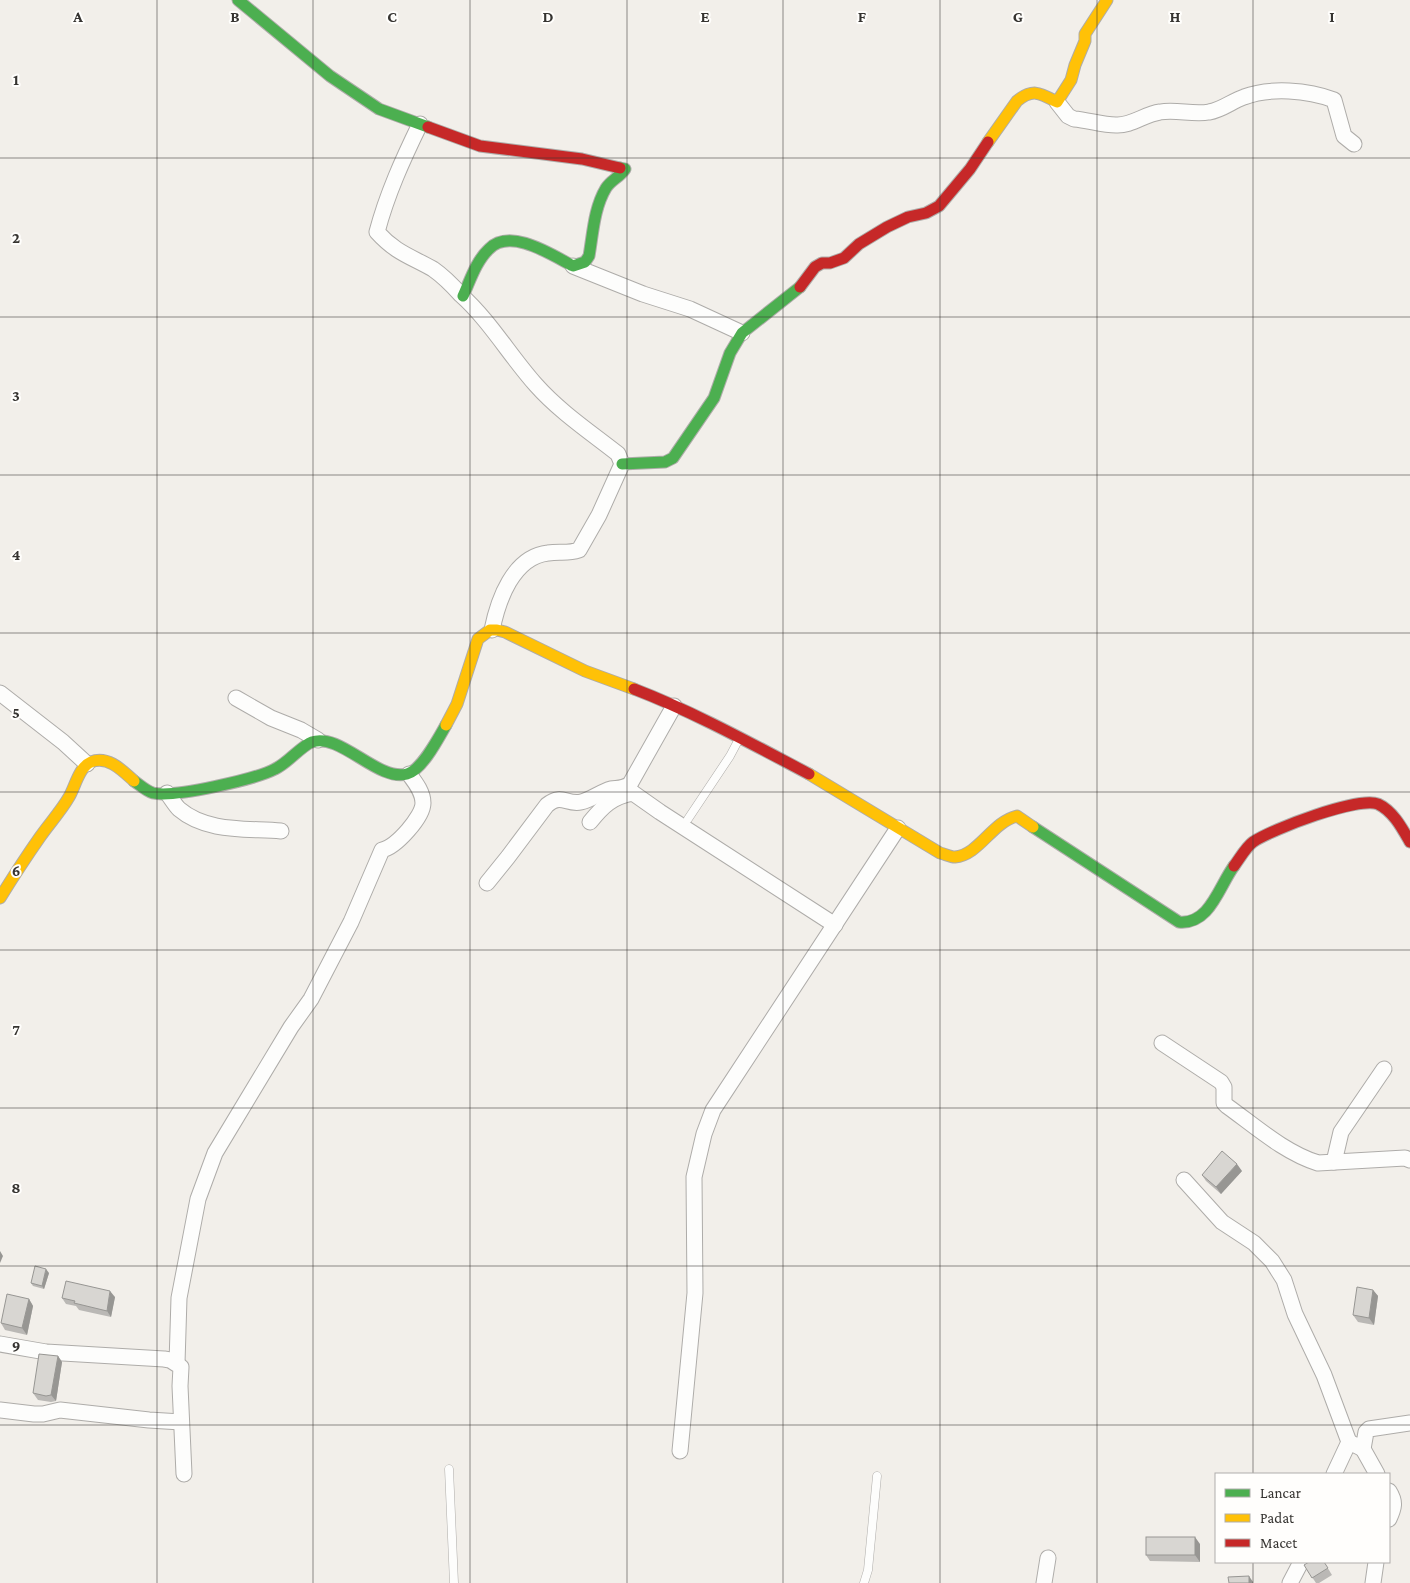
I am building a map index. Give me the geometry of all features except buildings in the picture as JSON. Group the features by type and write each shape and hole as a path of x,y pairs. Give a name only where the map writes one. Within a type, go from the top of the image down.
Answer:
{"street":[{"path":"238,0 330,76 379,109 480,146 582,159 625,169 621,177 609,182 598,202 589,256 585,262 573,266"},
{"path":"1057,102 1071,80 1085,41 1085,34 1107,0"},
{"path":"622,464 665,462 672,458 714,398 730,354 742,332 800,287 815,267 822,263 830,263 844,258 859,244 887,227 908,217 926,213 939,206 970,169 1017,101 1024,94 1037,92 1057,102 1068,116 1074,119 1116,125 1130,123 1159,112 1211,112 1256,92 1274,90 1321,95 1334,100 1344,136 1354,144"},
{"path":"420,124 384,206 377,232 389,245 411,259 434,270 463,296 479,313 538,388 618,454 622,464 579,550 569,553 548,553 530,558 510,580 496,610 492,630"},
{"path":"463,296 488,249 496,242 505,239 537,248 573,266 643,294 690,309 742,332"},
{"path":"236,698 271,718 301,730 318,740 333,743 391,772 402,775 409,774 421,764 447,725 457,703 478,639 484,632 492,630 505,632 586,671 674,706 738,742 818,779 940,853 954,857 968,851 1002,822 1011,816 1017,816 1134,894 1178,922 1185,923 1200,917 1214,899 1230,870 1252,843 1264,836 1330,811 1355,802 1371,802 1382,806 1397,822 1410,842"},
{"path":"0,693 63,742 87,764"},
{"path":"486,883 547,805 553,800 584,801 611,789 621,788 630,784 674,706"},
{"path":"0,898 68,798 87,764 95,760 111,764 146,790 159,794 234,782 265,774 312,742 318,740"},
{"path":"177,1363 179,1298 198,1199 214,1153 291,1027 311,999 351,922 382,850 392,847 421,812 422,796 409,774"},
{"path":"167,793 179,809 198,820 237,829 281,831"},
{"path":"590,822 603,806 633,793 835,925"},
{"path":"680,1451 695,1293 694,1177 704,1134 713,1110 898,828"},
{"path":"1162,1044 1218,1078 1224,1087 1224,1103 1281,1144 1307,1160 1318,1163 1405,1158 1410,1160"},
{"path":"1334,1162 1341,1132 1384,1069"},
{"path":"1184,1180 1222,1222 1254,1244 1272,1261 1284,1280 1295,1314 1324,1375 1348,1442 1334,1473"},
{"path":"0,1344 46,1352 164,1359 177,1363 181,1367 182,1374 180,1386 184,1474"},
{"path":"0,1410 43,1414 60,1410 181,1422"},
{"path":"1376,1473 1364,1449 1366,1432 1369,1429 1410,1423"},
{"path":"1348,1442 1364,1449"},
{"path":"1390,1493 1394,1500 1394,1508 1390,1517"},
{"path":"1044,1583 1048,1558"},
{"path":"1290,1583 1300,1563"},
{"path":"1373,1583 1376,1563"}],"lane":[{"path":"688,819 738,742"},
{"path":"449,1469 454,1583"},
{"path":"864,1583 868,1570 876,1476"}],"traffic: fast":[{"path":"238,0 330,76 379,109 428,127"},
{"path":"463,296 480,259 498,243 508,241 531,245 573,266 585,262 589,256 594,221 599,204 608,185 625,169 620,168"},
{"path":"622,464 665,462 673,458 714,398 730,353 742,333 800,287"},
{"path":"134,781 150,792 163,794 215,787 251,778 275,769 308,744 323,741 335,744 384,771 396,775 407,774 418,767 424,760 446,725"},
{"path":"1033,827 1179,922 1190,921 1206,911 1234,866"}],"traffic: slow":[{"path":"988,142 1017,101 1028,94 1037,93 1057,102 1071,80 1085,41 1085,34 1107,0"},
{"path":"446,725 457,704 478,639 490,630 505,632 585,671 634,689"},
{"path":"0,898 66,802 83,768 97,760 109,762 134,781"},
{"path":"809,774 940,853 951,857 964,855 971,851 1008,819 1017,816 1033,827"}],"traffic: jam":[{"path":"428,127 480,146 582,159 620,168"},
{"path":"800,287 815,267 822,263 830,263 844,258 859,244 887,227 908,217 926,213 939,206 970,169 988,142"},
{"path":"634,689 701,718 809,774"},
{"path":"1234,866 1250,844 1263,836 1316,815 1353,805 1368,803 1378,804 1383,807 1397,820 1410,842"}]}
